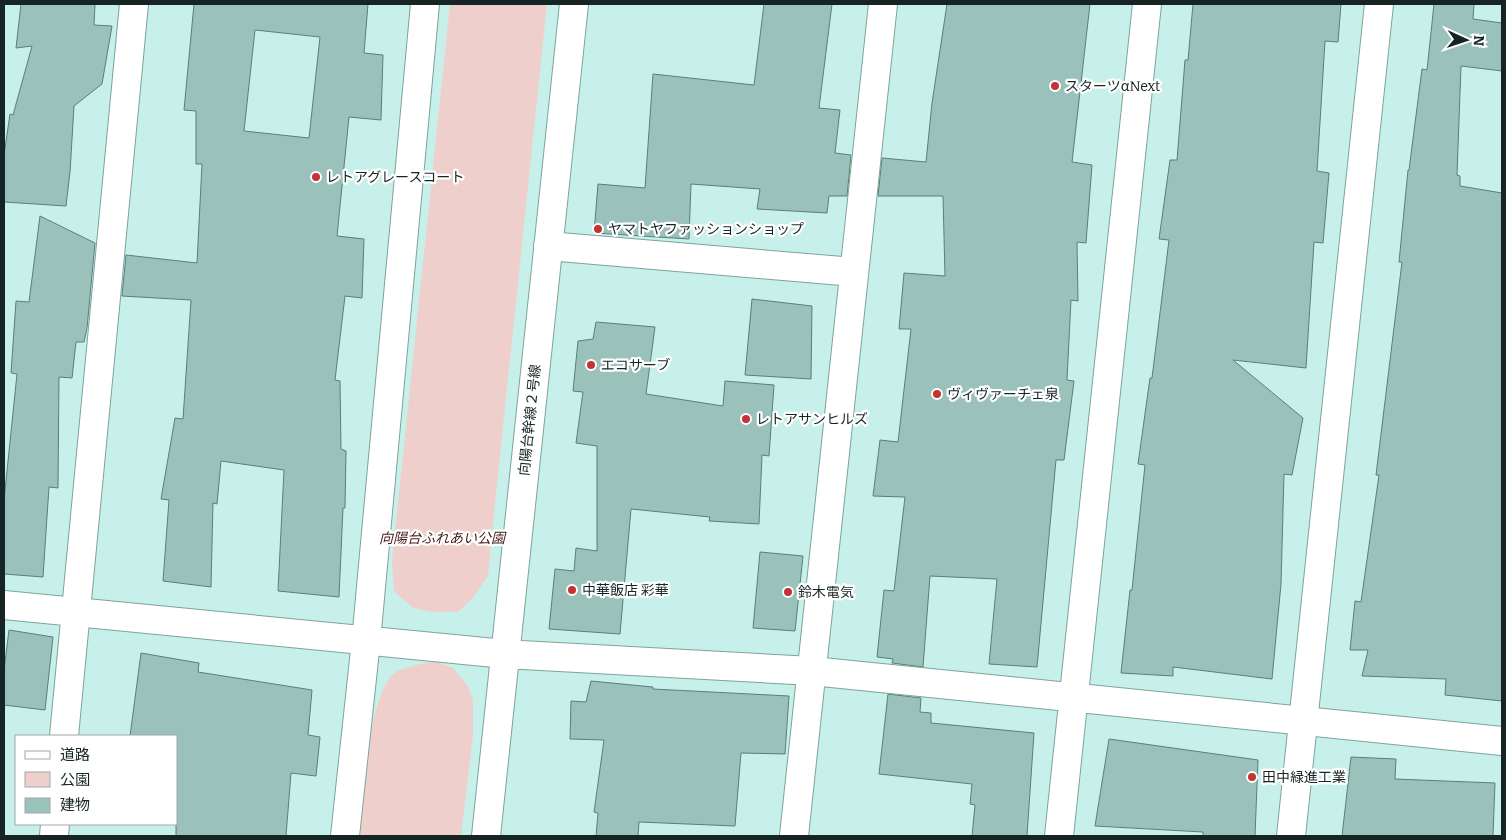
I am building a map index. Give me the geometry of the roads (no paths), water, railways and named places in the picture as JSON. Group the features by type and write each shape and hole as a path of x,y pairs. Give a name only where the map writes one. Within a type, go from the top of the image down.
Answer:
{"street":[{"path":"64,735 134,4"},
{"path":"344,836 366,641 425,4"},
{"name":"向陽台幹線２号線","path":"486,836 574,4"},
{"path":"794,836 883,4"},
{"path":"1059,836 1147,4"},
{"path":"1291,836 1379,4"},
{"path":"548,246 854,272"},
{"path":"4,605 505,654 812,672 1502,742"}],"place":[{"name":"スターツαNext","path":"1055,86"},
{"name":"レトアグレースコート","path":"316,177"},
{"name":"ヤマトヤファッションショップ","path":"598,229"},
{"name":"エコサーブ","path":"591,365"},
{"name":"ヴィヴァーチェ泉","path":"937,394"},
{"name":"レトアサンヒルズ","path":"746,419"},
{"name":"中華飯店 彩華","path":"572,590"},
{"name":"鈴木電気","path":"788,592"},
{"name":"田中緑進工業","path":"1252,777"}],"park label":[{"name":"向陽台ふれあい公園","path":"442,538"}]}
